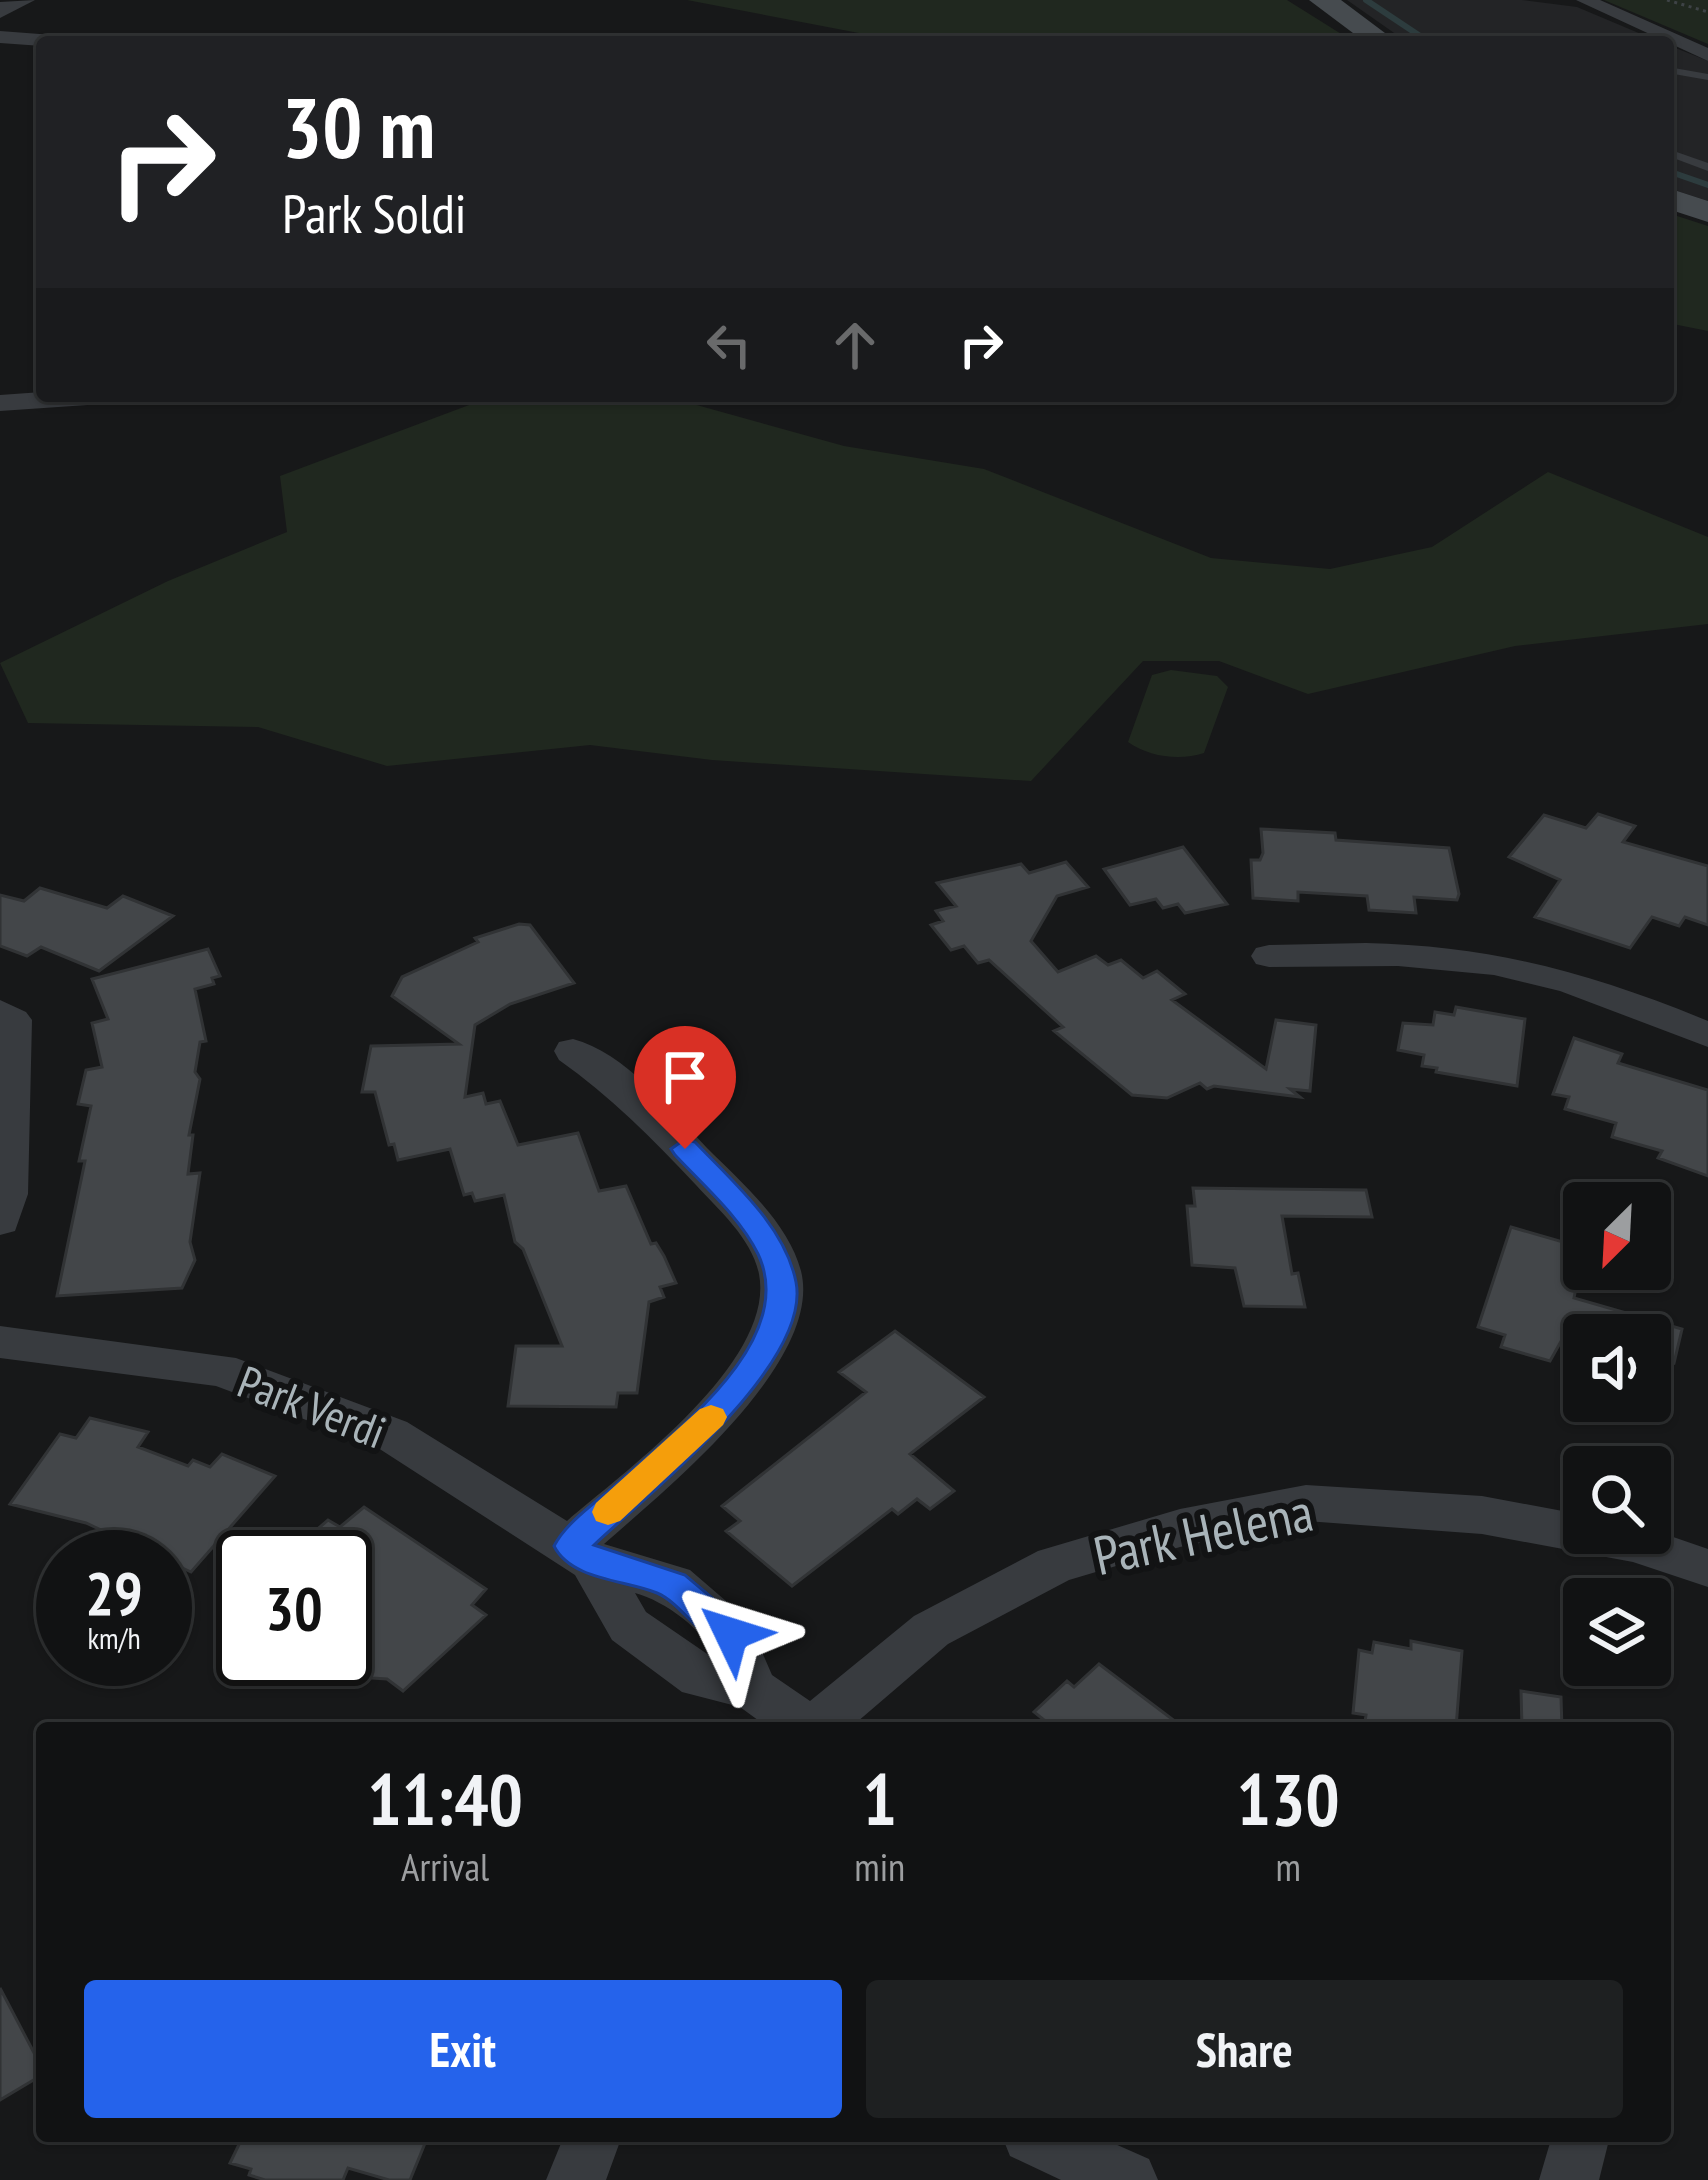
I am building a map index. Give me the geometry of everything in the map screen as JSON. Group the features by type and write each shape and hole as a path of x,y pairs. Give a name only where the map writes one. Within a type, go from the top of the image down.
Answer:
{"main road":[{"path":"1323,0 1374,36"},
{"path":"1674,200 1708,212"}],"street":[{"path":"0,11 23,0"},
{"path":"1585,0 1664,36"},
{"path":"0,25 51,36"},
{"path":"0,37 36,39"},
{"path":"1674,41 1708,56"},
{"path":"0,403 36,401"},
{"path":"1269,956 1443,957 1527,970 1609,995 1708,1035"},
{"path":"0,1012 14,1020 8,1194 0,1221"},
{"path":"573,1051 629,1089 741,1208 772,1252 783,1287 767,1345 728,1401 581,1554"},
{"name":"Park Verdi","path":"0,1342 220,1370 391,1434 581,1554 673,1584 731,1634 753,1689"},
{"name":"Park Helena","path":"818,1722 931,1630 1055,1565 1180,1528 1306,1503 1482,1515 1634,1543 1708,1568"},
{"name":"Park Verdi","path":"581,1554 629,1626 700,1677 753,1689 802,1722"},
{"path":"649,1640 694,1602"},
{"path":"576,2180 590,2142"},
{"path":"1044,2142 1127,2180"},
{"path":"1569,2180 1579,2142"}],"lane":[{"path":"1674,71 1708,77"},
{"path":"1674,154 1708,167"}],"path":[{"path":"1667,0 1708,12"}],"shaded area":[{"path":"687,0 1287,0 1344,36 875,36"},
{"path":"1347,0 1522,0 1577,7 1646,36 1398,36"},
{"path":"1604,0 1708,0 1708,44"},
{"path":"1674,47 1708,61 1708,201 1674,190"},
{"path":"1674,215 1708,226 1708,331 1674,324"},
{"path":"477,402 686,402 844,446 984,469 1211,558 1330,569 1432,547 1548,472 1708,537 1708,624 1515,646 1308,694 1219,661 1143,661 1031,781 712,760 590,745 387,766 258,727 28,723 0,663 168,581 287,532 280,476"},
{"path":"1171,670 1217,676 1228,687 1204,753 1165,756 1128,742 1152,675"}],"building":[{"path":"1598,814 1635,826 1623,842 1708,866 1708,925 1685,917 1679,926 1652,917 1630,948 1535,917 1560,880 1509,857 1544,815 1586,828"},
{"path":"1261,829 1449,848 1457,900 1414,897 1416,913 1369,910 1367,896 1298,892 1298,901 1253,898 1251,860 1260,860 1263,853"},
{"path":"1183,847 1227,904 1185,913 1178,904 1163,908 1156,899 1130,905 1104,869"},
{"path":"1066,862 1088,887 1057,896 1031,941 1058,972 1096,956 1108,965 1121,960 1143,978 1157,971 1185,994 1172,1000 1266,1069 1276,1020 1316,1025 1310,1091 1290,1089 1300,1097 1207,1089 1200,1083 1167,1098 1132,1095 1054,1031 1063,1027 989,960 978,963 964,946 951,950 931,925 943,921 936,911 956,906 937,883 1021,864 1029,873"},
{"path":"40,888 107,908 123,896 173,916 99,971 41,947 27,956 0,946 0,895 24,901"},
{"path":"530,925 574,983 510,1004 475,1025 465,1097 483,1093 486,1104 500,1101 518,1145 578,1133 599,1191 626,1186 651,1244 656,1243 664,1256 676,1283 660,1287 664,1297 649,1302 637,1393 618,1393 616,1407 508,1406 516,1346 562,1346 523,1249 515,1242 504,1195 475,1201 472,1193 464,1195 450,1149 398,1160 394,1144 389,1145 375,1092 362,1092 371,1046 459,1044 392,996 402,977 478,942 475,938"},
{"path":"208,949 220,976 212,978 214,984 195,989 206,1041 200,1042 195,1072 200,1079 189,1135 193,1135 188,1174 200,1173 190,1242 195,1260 182,1288 57,1296 85,1161 79,1161 91,1106 78,1104 86,1070 102,1067 92,1023 108,1019 92,979"},
{"path":"1456,1007 1525,1019 1517,1086 1436,1072 1437,1068 1422,1066 1424,1055 1398,1050 1403,1023 1433,1025 1435,1012 1454,1015"},
{"path":"1574,1038 1622,1054 1618,1063 1708,1090 1708,1176 1658,1158 1662,1151 1612,1137 1616,1123 1565,1109 1569,1097 1553,1094"},
{"path":"1193,1188 1366,1190 1372,1217 1282,1216 1292,1274 1298,1273 1305,1307 1244,1306 1235,1268 1192,1265 1187,1206 1195,1206"},
{"path":"1511,1227 1563,1242 1563,1290 1576,1290 1574,1298 1630,1314 1563,1314 1563,1338 1550,1361 1501,1347 1505,1335 1478,1327"},
{"path":"1671,1326 1682,1329 1671,1362"},
{"path":"895,1331 984,1397 910,1454 954,1491 930,1509 917,1499 898,1514 892,1509 792,1586 726,1531 740,1521 722,1506 866,1392 839,1372"},
{"path":"90,1418 148,1432 138,1447 188,1466 193,1460 210,1467 222,1454 275,1476 228,1530 216,1530 216,1543 192,1571 192,1530 101,1530 10,1504 60,1434 76,1438"},
{"path":"364,1507 486,1589 472,1605 486,1615 403,1691 387,1679 372,1678 372,1530 316,1530 328,1520 340,1527"},
{"path":"1411,1641 1462,1651 1456,1722 1365,1722 1366,1715 1353,1713 1359,1650 1372,1653 1374,1642 1411,1649"},
{"path":"1099,1664 1176,1722 1046,1722 1034,1712 1067,1681 1074,1687"},
{"path":"1521,1691 1561,1697 1562,1722 1522,1722"},
{"path":"0,1988 36,2057 36,2079 0,2100"},
{"path":"240,2142 426,2142 410,2180 389,2180 348,2168 343,2180 265,2180 249,2175 251,2169 230,2163"}],"waterway":[{"path":"1366,0 1420,36"},
{"path":"1674,173 1708,185"}],"slow traffic":[{"path":"608,1512 711,1417"}],"route":[{"path":"685,1149 741,1208 772,1252 783,1287 767,1345 728,1401 570,1546 592,1561 673,1584 731,1634"}]}
